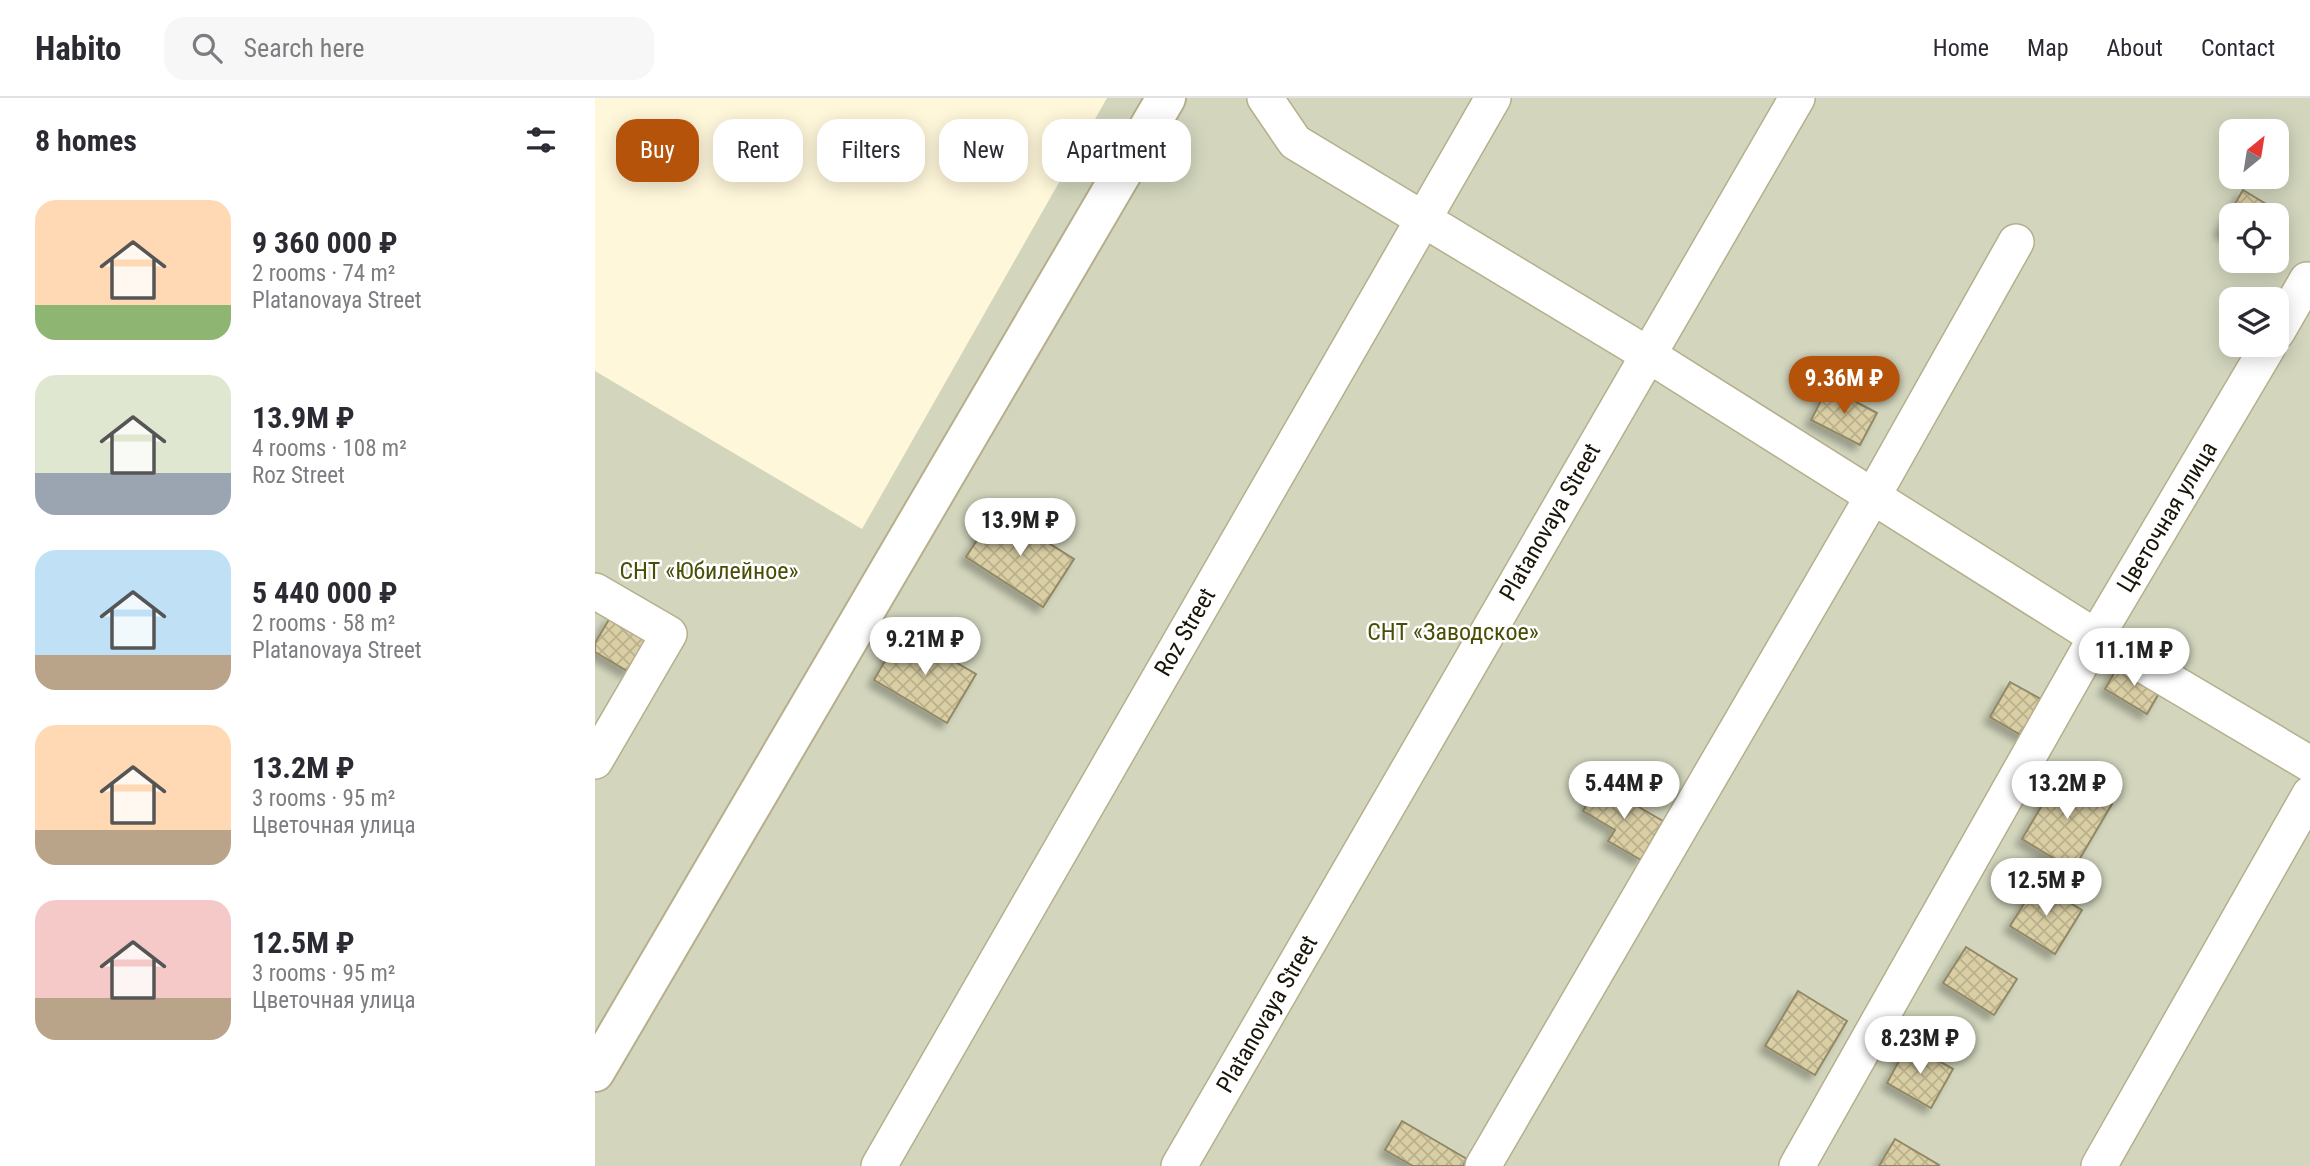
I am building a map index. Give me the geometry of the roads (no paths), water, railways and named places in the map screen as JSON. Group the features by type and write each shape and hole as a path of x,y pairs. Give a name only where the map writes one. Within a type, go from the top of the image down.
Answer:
{"street":[{"path":"595,1072 1166,98"},
{"path":"1265,98 1295,142 1647,354 2096,637 2310,764"},
{"name":"Roz Street","path":"879,1166 1493,98"},
{"name":"Platanovaya Street","path":"1179,1166 1797,98"},
{"path":"1483,1166 1873,495 2016,242"},
{"path":"2289,311 2307,280"},
{"name":"Цветочная улица","path":"1797,1166 2096,637 2262,357"},
{"path":"595,591 669,634 595,761"},
{"path":"2099,1166 2310,794"}],"park label":[{"name":"СНТ «Юбилейное»","path":"709,571"},
{"name":"СНТ «Заводское»","path":"1453,632"}]}
